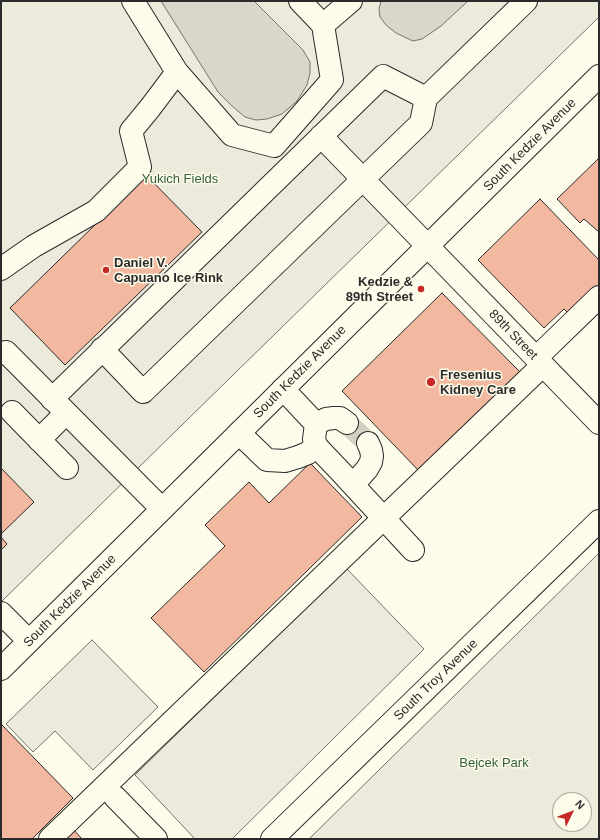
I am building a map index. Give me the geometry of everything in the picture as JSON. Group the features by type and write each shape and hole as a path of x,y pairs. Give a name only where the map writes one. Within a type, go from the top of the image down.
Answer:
{"main road":[{"path":"133,1 177,72 232,135 274,146 332,80 323,25 300,1"},
{"path":"323,25 352,1"},
{"path":"102,350 143,392 421,123 426,98 526,1"},
{"path":"1,269 34,246 96,211 140,167 131,131 177,72"},
{"path":"39,440 59,406 102,350 383,76 426,98"},
{"name":"South Kedzie Avenue","path":"1,669 428,246 596,85"},
{"name":"89th Street","path":"321,136 599,423"},
{"path":"50,839 384,518 540,362 599,297"},
{"path":"1,353 6,352 162,509"},
{"path":"283,389 353,485 413,550"},
{"path":"12,412 67,468"},
{"path":"239,432 267,460 285,460 308,453 316,434 326,419 340,418 347,423"},
{"path":"353,485 368,469 371,462 372,456 368,443"},
{"name":"South Troy Avenue","path":"272,839 599,521"},
{"path":"1,613 29,642"},
{"path":"115,796 156,839"}],"green space":[{"name":"Yukich Fields","path":"1,1 599,1 599,17 1,602"},
{"name":"Bejcek Park","path":"599,553 599,839 309,839"},
{"path":"346,568 424,649 232,839 195,839 135,775"}],"shaded area":[{"path":"161,1 254,1 303,50 310,62 310,73 307,85 297,101 282,114 267,119 256,120 245,117 218,92"},
{"path":"381,1 468,1 441,26 422,39 413,41 396,33 386,25 380,17 379,9"},
{"path":"92,640 158,707 93,770 55,731 33,752 6,724"}],"building":[{"path":"599,158 599,232 584,219 580,223 557,199"},
{"name":"Daniel V. Capuano Ice Rink","path":"146,175 202,232 65,365 10,308"},
{"path":"540,199 599,260 599,285 569,314 564,309 544,328 478,260"},
{"name":"Fresenius Kidney Care","path":"442,293 520,372 419,471 342,391"},
{"path":"310,463 362,517 204,672 151,618 225,546 205,525 249,482 269,503"},
{"path":"1,468 34,502 1,534"},
{"path":"1,537 7,544 1,550"},
{"path":"2,725 73,798 32,839 1,839"},
{"path":"73,829 82,839 62,839"}],"tunnel":[{"path":"347,423 368,443"}],"place":[{"name":"Daniel V. Capuano Ice Rink","path":"106,270"},
{"name":"Kedzie & 89th Street","path":"421,289"},
{"name":"Fresenius Kidney Care","path":"431,382"}]}
